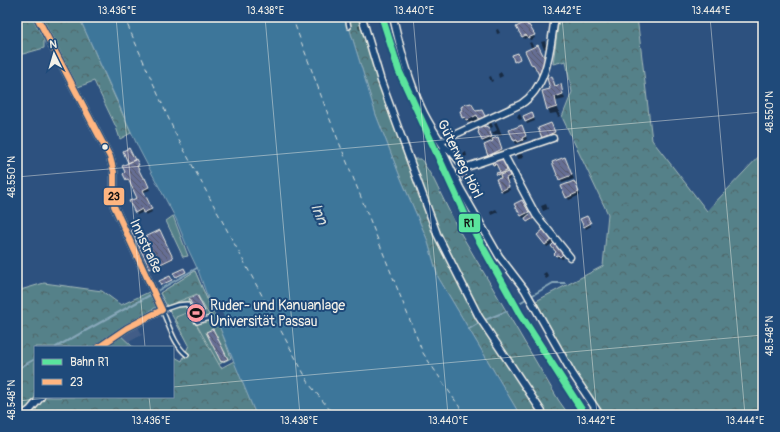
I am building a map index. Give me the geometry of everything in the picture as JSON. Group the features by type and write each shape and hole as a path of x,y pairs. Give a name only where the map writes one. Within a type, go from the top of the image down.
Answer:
{"street":[{"name":"Innstraße","path":"37,17 110,157 114,172 114,206 162,310"},
{"path":"362,17 381,81 437,234 479,317 544,415"},
{"name":"Güterweg Hörl","path":"393,17 402,52 421,106 430,125 444,147 444,152 460,188 484,231 507,268 525,290 556,347 600,415"},
{"path":"441,141 527,100 544,73 549,55 555,17"},
{"path":"444,147 448,148 458,161 467,167 553,138"},
{"path":"504,155 536,214 570,257"},
{"path":"100,346 127,328 162,310"},
{"path":"23,415 41,398"}],"lane":[{"path":"347,17 349,27"},
{"path":"188,356 182,351 162,310 176,305 187,304 197,322 210,318"}],"shaded area":[{"path":"138,326 142,335 122,346 104,346"}],"green space":[{"path":"17,17 32,17 44,40 44,48 23,54 17,53"},
{"path":"42,17 79,17 131,133 120,139 116,127 94,81 78,87"},
{"path":"345,17 360,17 408,159 421,159 434,180 457,227 559,401 569,415 520,415 438,277 427,239 376,115"},
{"path":"559,17 637,17 652,140 707,211 763,152 763,415 605,415 574,371 536,301 603,266 608,214 562,117 572,92 566,61 553,64"},
{"path":"173,216 188,256 183,257 166,221"},
{"name":"Ruder- und Kanuanlage Universität Passau","path":"195,271 207,299 217,301 220,327 231,358 212,368 194,356 160,293"},
{"path":"195,271 213,313 209,315 197,294 167,306 160,293"},
{"path":"44,283 102,291 121,305 149,292 156,307 118,333 132,346 34,346 34,398 174,398 174,357 182,361 189,345 176,320 176,317 190,313 221,368 234,361 256,415 17,415 17,291"}],"water":[{"name":"Inn","path":"79,17 345,17 376,115 427,239 438,277 520,415 256,415 176,219 139,149"}],"pier":[{"path":"217,301 227,324 220,327 210,304"}],"building":[{"path":"526,22 535,35 528,38 526,35 522,37 516,27"},
{"path":"538,45 546,61 541,74 539,75 534,65 531,64 525,51"},
{"path":"518,53 520,59 514,62 512,55"},
{"path":"552,76 555,86 561,84 563,94 555,97 557,107 547,110 542,91 550,89 547,78"},
{"path":"471,103 476,111 482,110 485,116 484,118 478,119 477,115 466,120 465,117 462,118 460,111 462,110 461,107"},
{"path":"532,112 534,118 525,122 523,116"},
{"path":"551,123 555,132 542,138 538,128"},
{"path":"522,125 526,136 522,138 523,140 518,142 517,140 514,141 509,130"},
{"path":"486,126 488,127 492,137 482,141 478,129"},
{"path":"498,137 502,149 488,156 484,145 493,141 492,139"},
{"path":"129,148 135,160 128,163 123,151"},
{"path":"565,157 572,175 559,180 552,162"},
{"path":"502,158 507,171 497,175 496,173 500,172 496,164 493,165 492,162"},
{"path":"136,159 139,165 137,166 149,187 143,190 152,209 143,213 142,209 135,213 129,201 137,198 128,179 126,180 123,174 125,172 122,166"},
{"path":"464,170 468,179 464,181 459,172"},
{"path":"508,172 510,176 506,178 509,187 501,191 496,179 501,178 500,175"},
{"path":"574,181 579,192 566,198 561,186"},
{"path":"522,200 529,212 521,216 514,204"},
{"path":"531,213 534,218 527,222 525,218"},
{"path":"587,216 591,223 584,227 580,219"},
{"path":"138,226 143,238 160,230 173,258 150,269 131,230"},
{"path":"544,229 552,240 545,245 537,235"},
{"path":"554,243 563,254 560,257 554,254 556,252 551,246"},
{"path":"184,268 186,272 176,277 173,273"},
{"path":"170,276 172,280 161,285 159,281"},
{"path":"197,295 205,311 197,315 189,299"},
{"path":"213,329 228,359 221,362 206,332"}],"waterway":[{"path":"157,291 197,268"},
{"path":"521,302 553,283 565,283"},
{"path":"58,346 152,294"},
{"path":"485,320 507,311"},
{"path":"469,329 479,323"},
{"path":"17,369 34,360"}],"ferry route":[{"path":"124,17 175,133 310,385 334,415"},
{"path":"292,17 329,117 423,353 465,415"}],"rail line":[{"name":"R1","path":"382,17 399,71 466,217 520,314 585,415"}],"transit line":[{"name":"23","path":"37,17 110,157 114,172 114,206 162,310 127,328 100,346"}],"place":[{"name":"Ruder- und Kanuanlage Universität Passau","path":"196,313"}]}
